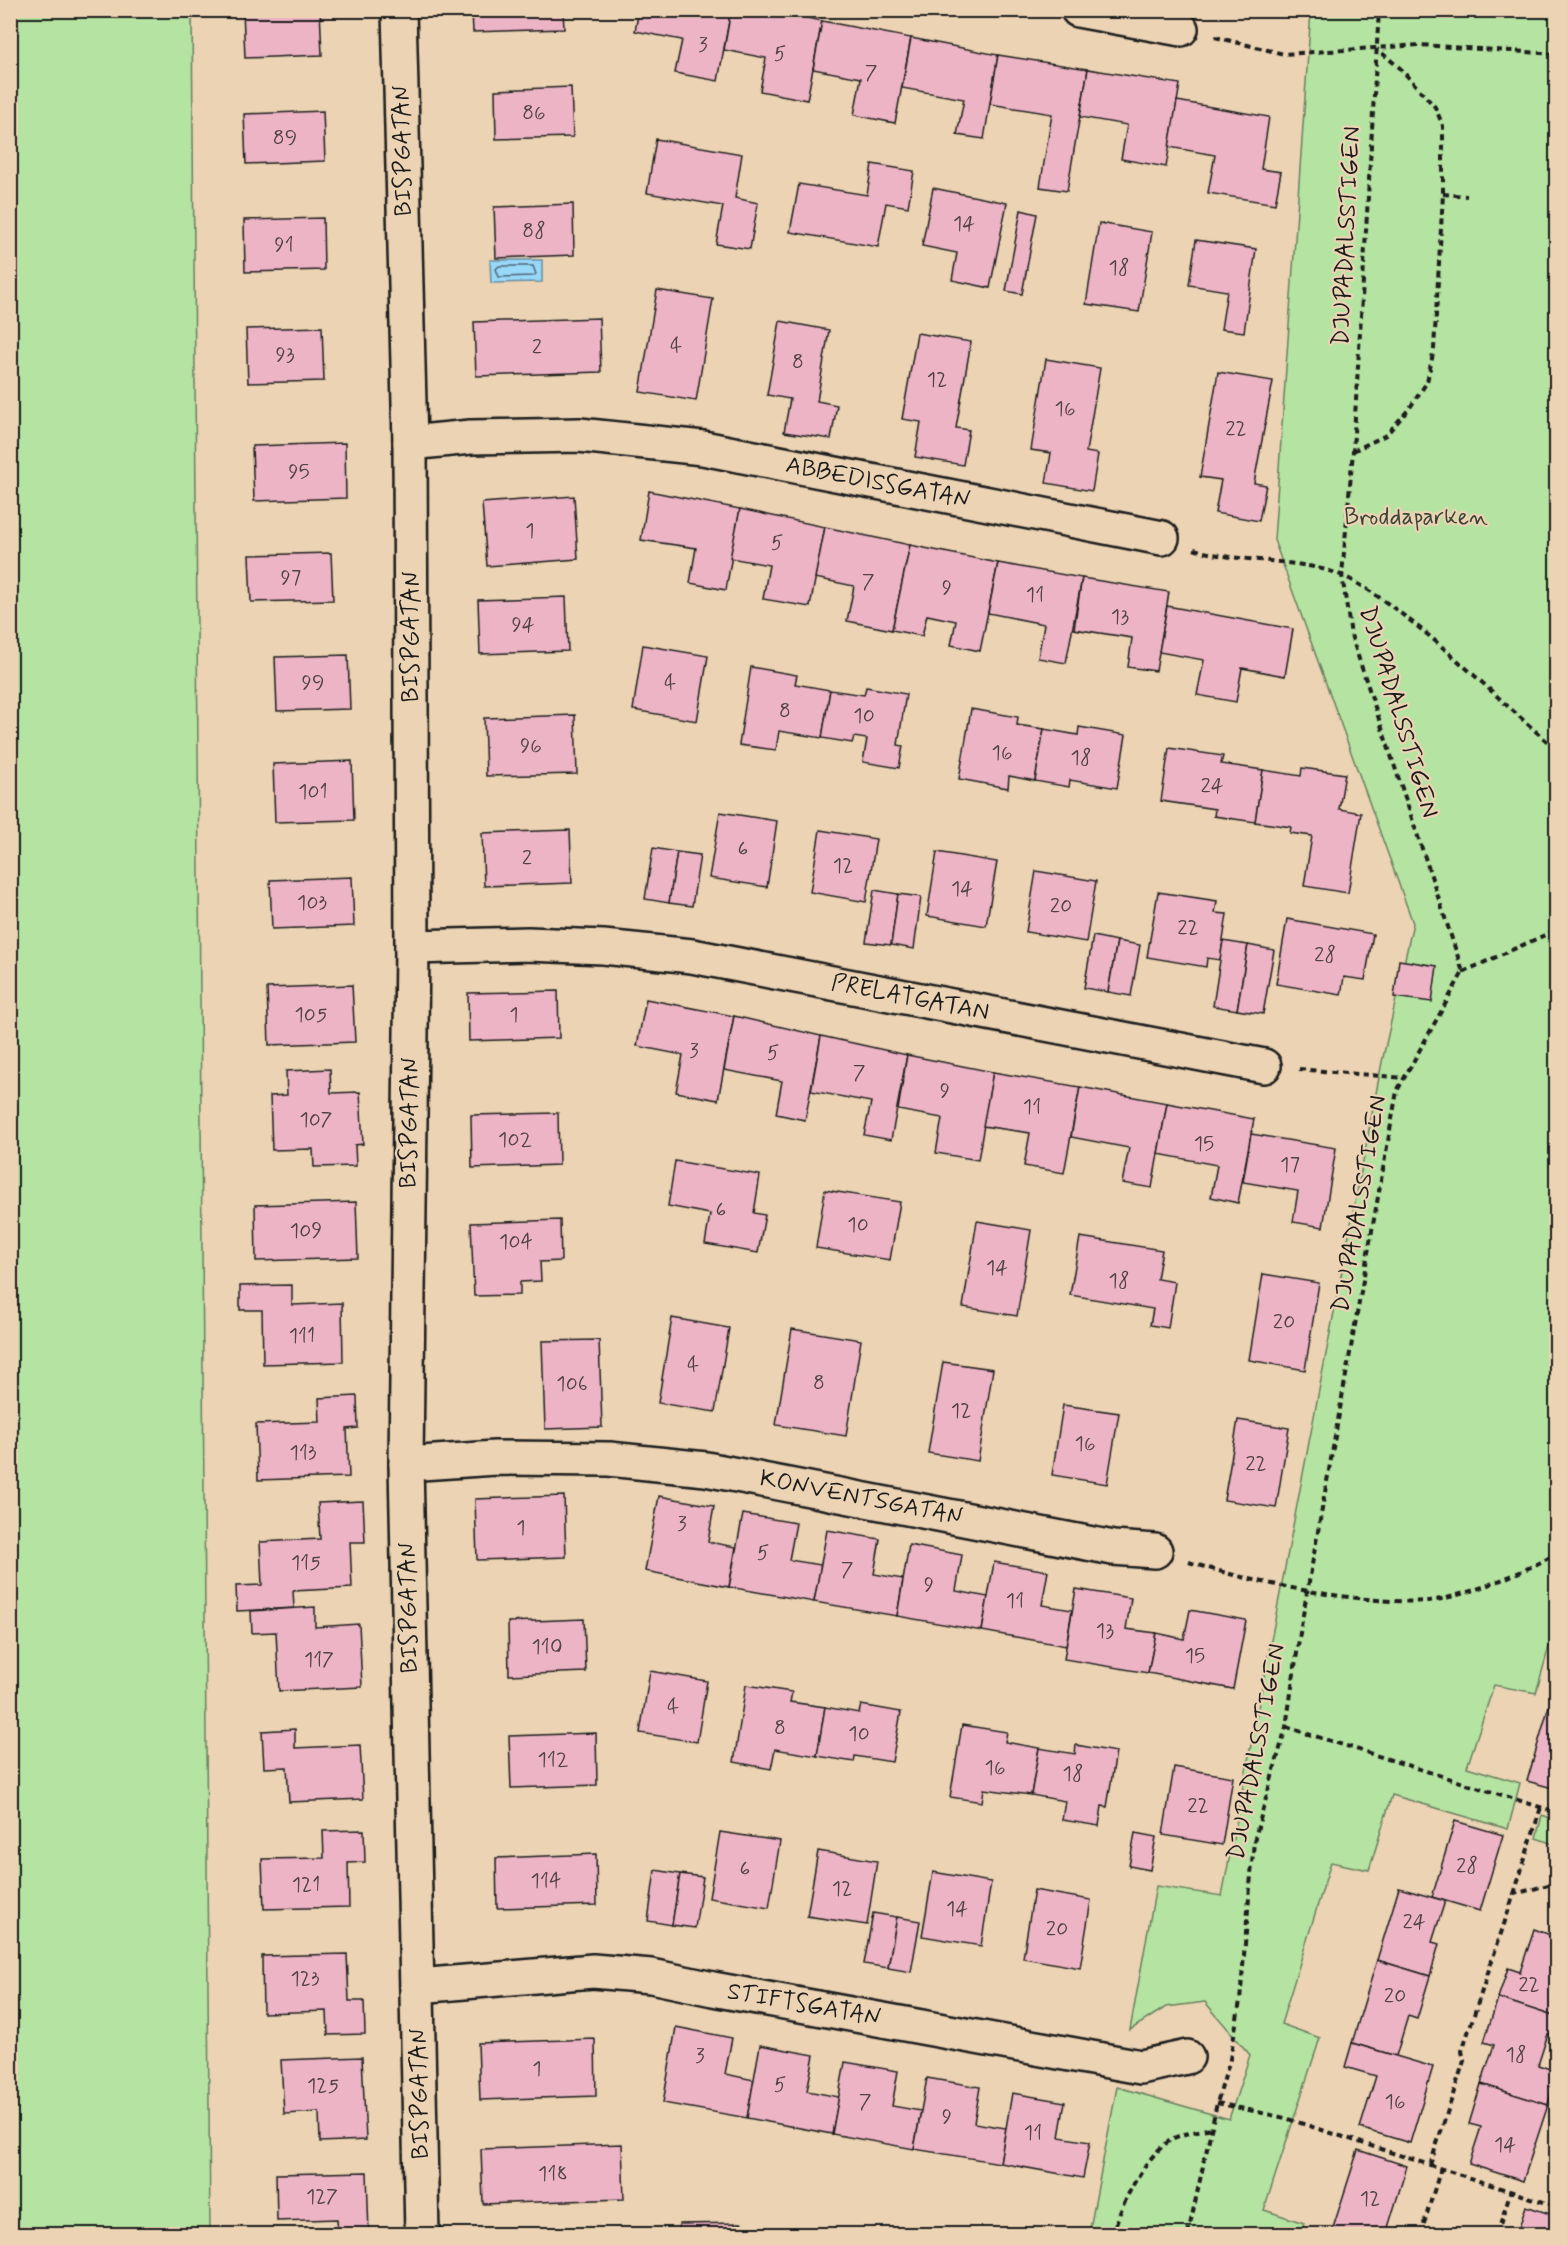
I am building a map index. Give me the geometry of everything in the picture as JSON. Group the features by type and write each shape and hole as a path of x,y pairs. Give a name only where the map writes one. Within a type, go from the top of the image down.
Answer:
{"street":[{"name":"BISPGATAN","path":"399,10 410,443 412,947 406,1464 422,2235"},
{"path":"1078,10 1181,29"},
{"name":"ABBEDISSGATAN","path":"410,443 471,437 579,435 703,448 1162,538"},
{"name":"PRELATGATAN","path":"412,947 528,944 603,947 692,956 1264,1066"},
{"name":"KONVENTSGATAN","path":"406,1464 495,1458 609,1459 706,1469 1113,1548 1155,1551"},
{"name":"STIFTSGATAN","path":"418,1986 593,1971 651,1976 1141,2067 1187,2057"}],"path":[{"name":"DJUPADALSSTIGEN","path":"1188,2235 1214,2127 1217,2103 1230,2059 1240,2001 1254,1841 1286,1727 1301,1626 1397,1091 1463,972 1351,635 1342,575 1353,451 1379,10"},
{"path":"1181,29 1284,54 1420,45 1557,54"},
{"path":"1353,451 1386,435 1409,409 1427,382 1434,348 1443,194 1443,126 1435,107 1400,68 1376,49"},
{"path":"1443,194 1467,196"},
{"path":"1162,538 1212,555 1305,566 1342,575 1374,594 1431,636 1557,749"},
{"path":"1463,972 1557,930"},
{"path":"1264,1066 1406,1078"},
{"path":"1155,1551 1214,1570 1309,1590 1378,1600 1430,1600 1477,1588 1557,1554"},
{"path":"1286,1727 1557,1812"},
{"path":"1430,2165 1464,2061 1462,2050 1541,1807"},
{"path":"1514,1894 1557,1883"},
{"path":"1217,2103 1285,2118 1557,2206"},
{"path":"1113,2235 1119,2211 1143,2169 1173,2139 1214,2127"},
{"path":"1436,2235 1422,2230 1441,2168"},
{"path":"1497,2235 1511,2190"}],"green space":[{"path":"11,10 192,11 210,2234 11,2234"},
{"name":"Broddaparken","path":"1311,11 1556,11 1556,1622 1536,1693 1494,1685 1467,1767 1520,1783 1508,1829 1392,1795 1369,1870 1331,1862 1281,2024 1320,2038 1264,2210 1304,2223 1301,2234 1089,2234 1117,2087 1229,2119 1250,2055 1205,2002 1166,2007 1130,2030 1156,1886 1222,1896 1382,1062 1413,923 1274,540"},
{"path":"1542,1816 1556,1821 1556,1845 1536,1838"}],"water":[{"path":"490,260 542,260 542,282 491,283"}],"building":[{"path":"243,10 320,10 322,55 245,58"},
{"path":"472,10 563,10 564,29 473,32"},
{"path":"639,10 731,10 718,81 675,73 682,40 635,31"},
{"path":"731,10 768,10 822,21 807,100 760,91 766,58 724,50"},
{"path":"822,21 911,38 895,123 854,115 861,78 813,69"},
{"path":"911,38 998,55 984,139 957,135 964,99 902,88"},
{"path":"998,55 1088,69 1067,191 1040,187 1052,114 990,104"},
{"path":"1088,69 1180,84 1166,167 1121,159 1127,125 1080,117"},
{"path":"571,87 573,137 496,139 495,90"},
{"path":"1177,101 1269,117 1261,169 1281,172 1275,204 1208,193 1215,155 1169,147"},
{"path":"323,111 325,161 246,164 244,114"},
{"path":"656,139 742,154 735,198 758,203 750,249 716,244 723,206 647,193"},
{"path":"872,164 914,171 908,207 886,203 878,247 790,232 799,184 867,195"},
{"path":"933,188 1007,203 990,288 952,280 957,253 922,246"},
{"path":"573,204 574,255 496,258 494,207"},
{"path":"1021,210 1037,214 1022,294 1006,291"},
{"path":"323,218 324,270 245,272 244,220"},
{"path":"1099,223 1152,232 1139,312 1086,304"},
{"path":"1196,240 1256,249 1244,332 1221,329 1227,291 1189,285"},
{"path":"657,290 713,299 696,401 640,392"},
{"path":"599,318 601,372 476,376 474,322"},
{"path":"780,321 829,330 817,401 837,405 831,439 784,432 790,399 767,395"},
{"path":"322,327 324,381 248,383 246,329"},
{"path":"917,333 971,342 956,428 969,430 963,465 915,457 921,422 902,419"},
{"path":"1046,359 1100,368 1086,452 1098,454 1092,491 1046,483 1051,453 1031,450"},
{"path":"1218,372 1273,381 1254,483 1266,485 1259,521 1215,513 1221,480 1200,477"},
{"path":"345,443 346,498 254,501 252,446"},
{"path":"649,491 740,509 726,590 690,583 696,548 641,540"},
{"path":"574,496 578,559 487,566 482,503"},
{"path":"740,509 825,527 810,607 763,599 769,565 730,558"},
{"path":"825,527 910,545 892,630 847,621 854,586 815,578"},
{"path":"910,545 998,563 980,651 951,645 956,621 927,615 922,636 892,630"},
{"path":"331,553 333,600 251,602 249,555"},
{"path":"998,563 1082,578 1066,663 1038,658 1044,624 988,613"},
{"path":"1082,578 1169,592 1156,671 1128,667 1132,638 1074,629"},
{"path":"566,597 568,651 480,654 478,600"},
{"path":"1167,606 1293,629 1285,676 1242,668 1236,702 1197,695 1204,660 1159,652"},
{"path":"643,645 708,656 697,721 633,710"},
{"path":"348,655 350,709 277,711 275,657"},
{"path":"751,667 797,675 795,684 830,690 822,738 779,731 776,750 739,745"},
{"path":"866,687 906,694 898,745 903,746 899,768 863,762 867,739 854,737 852,743 822,738 830,690 864,695"},
{"path":"971,709 1018,717 1017,725 1044,729 1035,781 1009,776 1008,788 959,779"},
{"path":"575,715 577,774 486,776 484,718"},
{"path":"1079,727 1126,735 1117,788 1070,780 1069,787 1035,781 1044,729 1078,735"},
{"path":"1169,748 1223,756 1221,764 1263,770 1255,822 1214,816 1215,809 1161,801"},
{"path":"352,761 354,820 275,822 273,764"},
{"path":"1302,768 1345,774 1339,809 1361,813 1348,893 1304,886 1312,836 1290,833 1291,827 1255,822 1263,770 1301,776"},
{"path":"720,812 777,821 767,887 709,878"},
{"path":"570,830 572,883 484,886 482,833"},
{"path":"820,830 876,839 866,902 810,892"},
{"path":"653,848 677,852 669,903 645,899"},
{"path":"677,852 700,855 692,906 669,903"},
{"path":"937,852 997,862 986,926 927,916"},
{"path":"1036,871 1096,881 1086,942 1026,932"},
{"path":"352,877 354,926 272,929 270,880"},
{"path":"874,890 898,894 891,945 866,942"},
{"path":"1158,892 1217,901 1215,913 1227,914 1220,960 1207,958 1206,967 1147,957"},
{"path":"898,894 921,897 914,949 891,945"},
{"path":"1287,919 1373,934 1365,980 1344,977 1341,995 1276,984"},
{"path":"1093,936 1117,941 1108,992 1084,988"},
{"path":"1117,941 1140,945 1131,996 1108,992"},
{"path":"1223,941 1248,945 1237,1010 1213,1006"},
{"path":"1248,945 1274,950 1263,1014 1237,1010"},
{"path":"1399,960 1437,966 1432,1002 1394,997"},
{"path":"352,985 355,1042 269,1045 267,988"},
{"path":"558,991 559,1038 469,1041 468,993"},
{"path":"646,999 734,1016 718,1100 676,1092 683,1055 637,1046"},
{"path":"734,1016 821,1036 805,1120 776,1114 782,1081 724,1070"},
{"path":"821,1036 907,1055 891,1140 864,1135 871,1102 811,1091"},
{"path":"907,1055 993,1072 978,1160 936,1153 942,1118 898,1110"},
{"path":"330,1069 331,1093 360,1092 363,1144 355,1145 356,1166 314,1167 313,1149 272,1150 270,1096 287,1095 286,1071"},
{"path":"993,1072 1080,1087 1064,1173 1024,1166 1030,1133 983,1126"},
{"path":"1080,1087 1167,1103 1152,1188 1122,1183 1129,1148 1071,1137"},
{"path":"1167,1103 1254,1119 1238,1203 1211,1197 1217,1165 1158,1154"},
{"path":"558,1113 559,1165 472,1168 471,1115"},
{"path":"1251,1134 1336,1148 1323,1227 1293,1222 1298,1191 1243,1182"},
{"path":"675,1161 760,1175 754,1213 765,1215 758,1253 705,1244 710,1214 668,1206"},
{"path":"825,1190 900,1202 890,1260 816,1248"},
{"path":"356,1202 358,1258 256,1261 255,1205"},
{"path":"560,1220 561,1261 540,1262 541,1281 520,1282 520,1295 474,1296 471,1223"},
{"path":"977,1221 1031,1230 1017,1316 963,1307"},
{"path":"1080,1237 1162,1250 1157,1279 1175,1282 1168,1328 1150,1325 1153,1309 1070,1295"},
{"path":"1263,1274 1319,1283 1305,1370 1249,1360"},
{"path":"292,1285 292,1305 342,1303 343,1362 263,1364 262,1310 240,1310 240,1286"},
{"path":"672,1318 729,1328 715,1412 658,1403"},
{"path":"792,1329 861,1340 846,1436 776,1425"},
{"path":"599,1340 602,1427 545,1429 542,1341"},
{"path":"943,1362 993,1369 978,1461 928,1453"},
{"path":"357,1396 358,1428 347,1429 349,1477 258,1480 256,1424 320,1422 319,1398"},
{"path":"1063,1405 1119,1413 1107,1484 1052,1475"},
{"path":"1238,1420 1289,1428 1276,1508 1224,1500"},
{"path":"564,1496 566,1557 477,1560 475,1499"},
{"path":"659,1496 714,1506 708,1542 736,1547 729,1587 645,1571"},
{"path":"363,1501 365,1542 350,1542 352,1588 293,1591 294,1608 237,1611 236,1586 262,1585 260,1542 320,1539 318,1503"},
{"path":"743,1514 796,1523 789,1560 821,1565 814,1602 729,1587"},
{"path":"827,1530 880,1539 874,1574 903,1579 897,1616 814,1602"},
{"path":"909,1545 962,1555 956,1591 988,1597 982,1631 897,1616"},
{"path":"994,1562 1048,1571 1042,1605 1072,1610 1066,1646 982,1631"},
{"path":"1076,1589 1131,1598 1126,1629 1156,1633 1148,1673 1064,1659"},
{"path":"315,1607 315,1627 359,1624 362,1687 279,1691 276,1632 252,1633 251,1611"},
{"path":"1190,1610 1246,1620 1233,1689 1148,1673 1156,1633 1184,1639"},
{"path":"584,1619 586,1672 509,1675 508,1622"},
{"path":"650,1671 707,1681 697,1742 640,1733"},
{"path":"746,1685 792,1692 790,1702 825,1707 817,1756 775,1749 771,1769 734,1762"},
{"path":"861,1705 901,1712 892,1762 855,1756 854,1762 817,1756 825,1707 859,1713"},
{"path":"1549,1706 1556,1709 1556,1789 1527,1781"},
{"path":"962,1725 1007,1732 1005,1742 1039,1748 1031,1795 984,1789 982,1802 950,1797"},
{"path":"295,1729 295,1748 360,1745 363,1799 289,1802 287,1767 264,1768 262,1731"},
{"path":"596,1733 597,1785 511,1788 509,1736"},
{"path":"1076,1745 1116,1752 1107,1807 1102,1806 1099,1826 1062,1820 1065,1801 1031,1795 1039,1748 1075,1754"},
{"path":"1174,1767 1233,1777 1222,1845 1163,1835"},
{"path":"1455,1821 1503,1835 1480,1911 1432,1897"},
{"path":"364,1830 365,1862 348,1863 349,1907 264,1909 262,1859 324,1858 323,1831"},
{"path":"720,1832 780,1841 769,1908 709,1898"},
{"path":"1135,1833 1156,1837 1150,1870 1129,1866"},
{"path":"818,1851 877,1861 867,1925 807,1916"},
{"path":"596,1854 597,1905 497,1908 496,1858"},
{"path":"655,1870 680,1874 672,1925 648,1921"},
{"path":"933,1872 991,1882 981,1946 922,1936"},
{"path":"680,1874 703,1877 695,1928 672,1925"},
{"path":"1399,1888 1445,1901 1432,1942 1439,1944 1430,1976 1377,1960"},
{"path":"1034,1890 1091,1900 1080,1968 1023,1958"},
{"path":"873,1913 897,1917 888,1968 864,1964"},
{"path":"897,1917 920,1921 911,1972 888,1968"},
{"path":"1534,1929 1556,1937 1556,2017 1498,1998 1508,1968 1520,1972"},
{"path":"347,1954 349,2001 364,2001 365,2034 328,2035 327,2011 263,2013 262,1956"},
{"path":"1377,1960 1430,1976 1417,2019 1408,2016 1396,2056 1352,2043"},
{"path":"1498,1998 1556,2017 1556,2036 1548,2034 1538,2065 1556,2071 1548,2105 1481,2084 1494,2045 1484,2042"},
{"path":"676,2027 732,2038 725,2074 754,2080 747,2118 663,2103"},
{"path":"595,2039 596,2096 480,2100 478,2043"},
{"path":"1352,2043 1433,2067 1410,2143 1360,2128 1376,2076 1345,2067"},
{"path":"760,2045 814,2055 807,2091 839,2097 832,2134 747,2118"},
{"path":"362,2057 366,2140 320,2142 319,2112 284,2114 281,2060"},
{"path":"845,2062 898,2071 892,2106 921,2111 914,2149 832,2134"},
{"path":"927,2078 980,2087 974,2123 1006,2128 1000,2163 914,2149"},
{"path":"1481,2084 1548,2105 1523,2181 1469,2164 1481,2127 1469,2124"},
{"path":"1012,2093 1065,2102 1059,2137 1090,2142 1083,2178 1000,2163"},
{"path":"622,2144 624,2199 483,2204 481,2149"},
{"path":"1358,2150 1407,2166 1386,2234 1342,2234 1332,2231"},
{"path":"367,2172 369,2234 338,2234 337,2219 277,2221 276,2174"},
{"path":"1526,2206 1556,2216 1556,2234 1517,2234"},
{"path":"742,2223 742,2234 679,2234 679,2224"}]}
